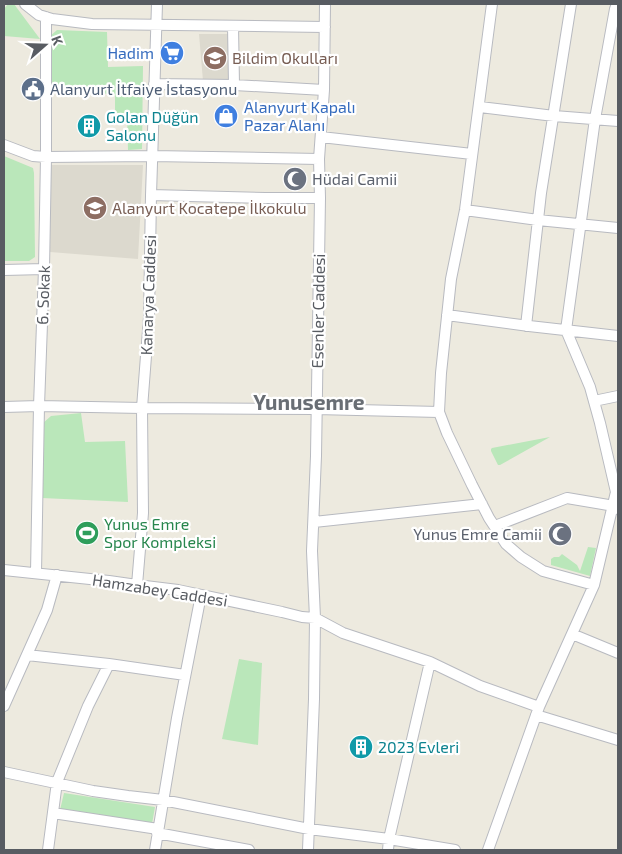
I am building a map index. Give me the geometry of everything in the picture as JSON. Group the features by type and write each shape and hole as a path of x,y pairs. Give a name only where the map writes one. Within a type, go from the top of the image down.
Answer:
{"street":[{"path":"25,4 39,15 52,19 92,24 325,27"},
{"name":"Kanarya Caddesi","path":"137,585 143,513 142,408 149,317 154,84 158,4"},
{"name":"Esenler Caddesi","path":"308,850 314,700 313,578 320,198 319,159 324,90 325,4"},
{"path":"492,4 465,210 451,278 439,412 447,433 482,504 506,544 521,557 543,571 594,585"},
{"path":"526,326 538,220 571,4"},
{"path":"488,850 537,711 594,585 617,506 616,492 594,401 566,330 595,119 614,8 617,4"},
{"name":"6. Sokak","path":"36,573 44,269 46,17"},
{"path":"233,26 234,86"},
{"path":"154,84 324,90"},
{"path":"480,106 554,116 618,121"},
{"path":"321,137 472,154"},
{"path":"4,145 33,156 46,157 152,156 319,159"},
{"path":"151,195 320,198"},
{"path":"465,210 618,228"},
{"path":"4,270 44,269"},
{"path":"447,315 618,336"},
{"path":"594,401 618,396"},
{"path":"4,407 316,409 439,412"},
{"path":"495,526 567,498 617,506"},
{"path":"314,522 482,504"},
{"name":"Hamzabey Caddesi","path":"4,570 178,590 314,618 343,633 430,662 537,711 618,740"},
{"path":"4,706 48,610 57,575"},
{"path":"155,850 185,675 201,595"},
{"path":"572,634 618,652"},
{"path":"27,655 185,675"},
{"path":"388,850 430,662"},
{"path":"48,850 57,782 88,706 109,664"},
{"path":"4,772 102,792 163,800 309,829 455,850"},
{"path":"53,813 158,831 231,849 249,850"}],"shaded area":[{"name":"Bildim Okulları","path":"199,34 228,34 231,82 203,81"},
{"name":"Alanyurt Kocatepe İlkokulu","path":"51,165 143,165 138,259 50,252"}],"green space":[{"path":"8,4 14,4 40,39 4,36 4,9"},
{"path":"57,30 107,32 108,67 143,66 142,149 128,150 127,113 115,113 115,94 86,93 85,88 66,88 64,94 52,92 49,37"},
{"path":"4,156 33,168 35,257 29,261 4,261"},
{"path":"81,413 85,442 125,441 128,502 42,498 43,423 51,416"},
{"path":"550,437 500,465 498,465 491,451 492,448"},
{"path":"588,547 596,548 590,576 551,565 551,559 562,554 577,565 580,571"},
{"path":"239,659 262,663 258,745 222,739"},
{"path":"64,793 155,807 152,824 60,810"}],"place":[{"name":"Hadim","path":"172,53"},
{"name":"Bildim Okulları","path":"215,58"},
{"name":"Alanyurt İtfaiye İstasyonu","path":"33,89"},
{"name":"Alanyurt Kapalı Pazar Alanı","path":"226,116"},
{"name":"Golan Düğün Salonu","path":"89,126"},
{"name":"Hüdai Camii","path":"295,179"},
{"name":"Alanyurt Kocatepe İlkokulu","path":"95,208"},
{"name":"Yunus Emre Spor Kompleksi","path":"87,533"},
{"name":"Yunus Emre Camii","path":"560,534"},
{"name":"2023 Evleri","path":"361,747"}],"district":[{"name":"Yunusemre","path":"309,403"}]}
